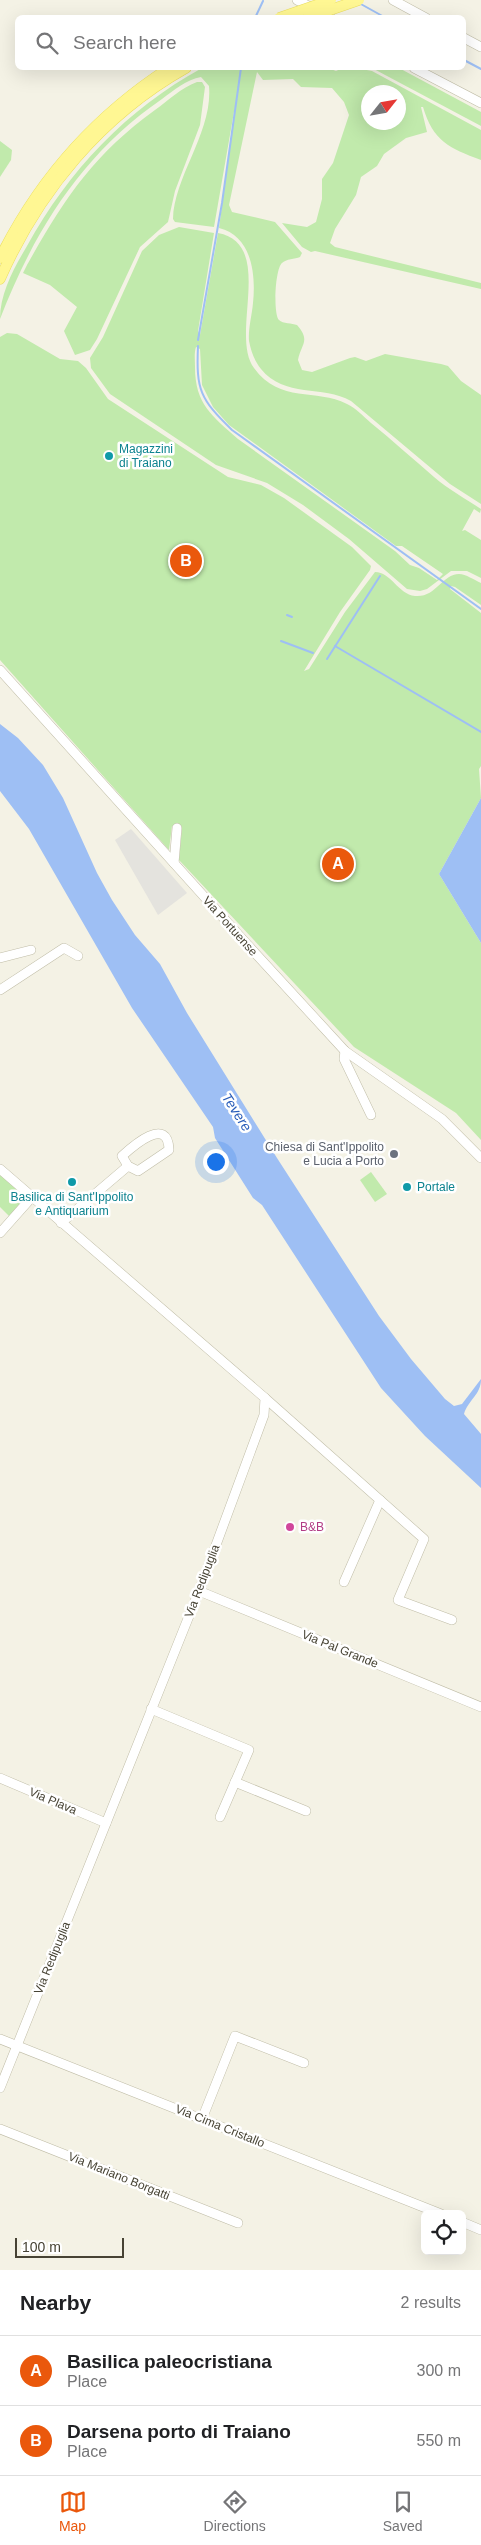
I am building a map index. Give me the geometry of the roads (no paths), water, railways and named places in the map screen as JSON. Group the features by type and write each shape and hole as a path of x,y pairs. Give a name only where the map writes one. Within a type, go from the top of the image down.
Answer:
{"main road":[{"path":"288,15 331,0"},
{"path":"316,15 359,0"},
{"path":"0,258 27,209 66,154 108,112 166,70"},
{"path":"0,280 15,246 31,218 72,161 121,112 154,87 183,70"}],"street":[{"path":"297,0 324,15"},
{"path":"393,0 420,15"},
{"path":"466,39 481,47"},
{"path":"418,70 481,103"},
{"name":"Via Portuense","path":"0,670 345,1051 442,1120 481,1158"},
{"path":"174,863 177,828"},
{"path":"0,990 64,948 78,956"},
{"path":"0,958 31,950"},
{"path":"345,1051 344,1059 371,1115"},
{"path":"156,1132 162,1134 169,1142 169,1150 138,1171 128,1166 122,1156 149,1135 156,1132"},
{"path":"61,1223 128,1166"},
{"path":"0,1169 265,1398 424,1539 398,1600 452,1620"},
{"path":"0,1233 32,1197"},
{"name":"Via Redipuglia","path":"0,2088 199,1591 264,1415 265,1398"},
{"path":"344,1582 380,1500"},
{"name":"Via Pal Grande","path":"199,1591 481,1707"},
{"path":"151,1709 249,1750 220,1817"},
{"name":"Via Plava","path":"0,1778 106,1823"},
{"path":"235,1782 306,1812"},
{"path":"202,2119 235,2036 304,2062"},
{"name":"Via Cima Cristallo","path":"0,2038 431,2210"},
{"name":"Via Mariano Borgatti","path":"0,2129 238,2223"},
{"path":"466,2224 481,2230"}],"water":[{"name":"Tevere","path":"0,724 18,738 43,765 63,798 97,873 112,900 135,935 160,964 187,1013 277,1158 379,1316 411,1359 445,1399 454,1406 462,1404 481,1379 479,1389 464,1414 481,1434 481,1488 425,1436 381,1388 262,1205 253,1198 215,1138 213,1127 132,1008 29,829 0,791"},
{"path":"481,798 481,943 439,874"}],"waterway":[{"path":"256,15 263,1"},
{"path":"359,3 381,15"},
{"path":"466,61 481,69"},
{"path":"198,340 222,203 241,70"},
{"path":"198,346 198,373 202,393 213,410 232,430 481,609"},
{"path":"327,659 380,576"},
{"path":"287,615 292,617"},
{"path":"281,641 313,653"},
{"path":"335,646 481,732"}],"place":[{"name":"Magazzini di Traiano","path":"109,456"},
{"name":"Darsena porto di Traiano","path":"186,561"},
{"name":"Basilica paleocristiana","path":"338,864"},
{"name":"Chiesa di Sant'Ippolito e Lucia a Porto","path":"394,1154"},
{"name":"Basilica di Sant'Ippolito e Antiquarium","path":"72,1182"},
{"name":"Portale","path":"407,1187"},
{"name":"B&B","path":"290,1527"}]}
